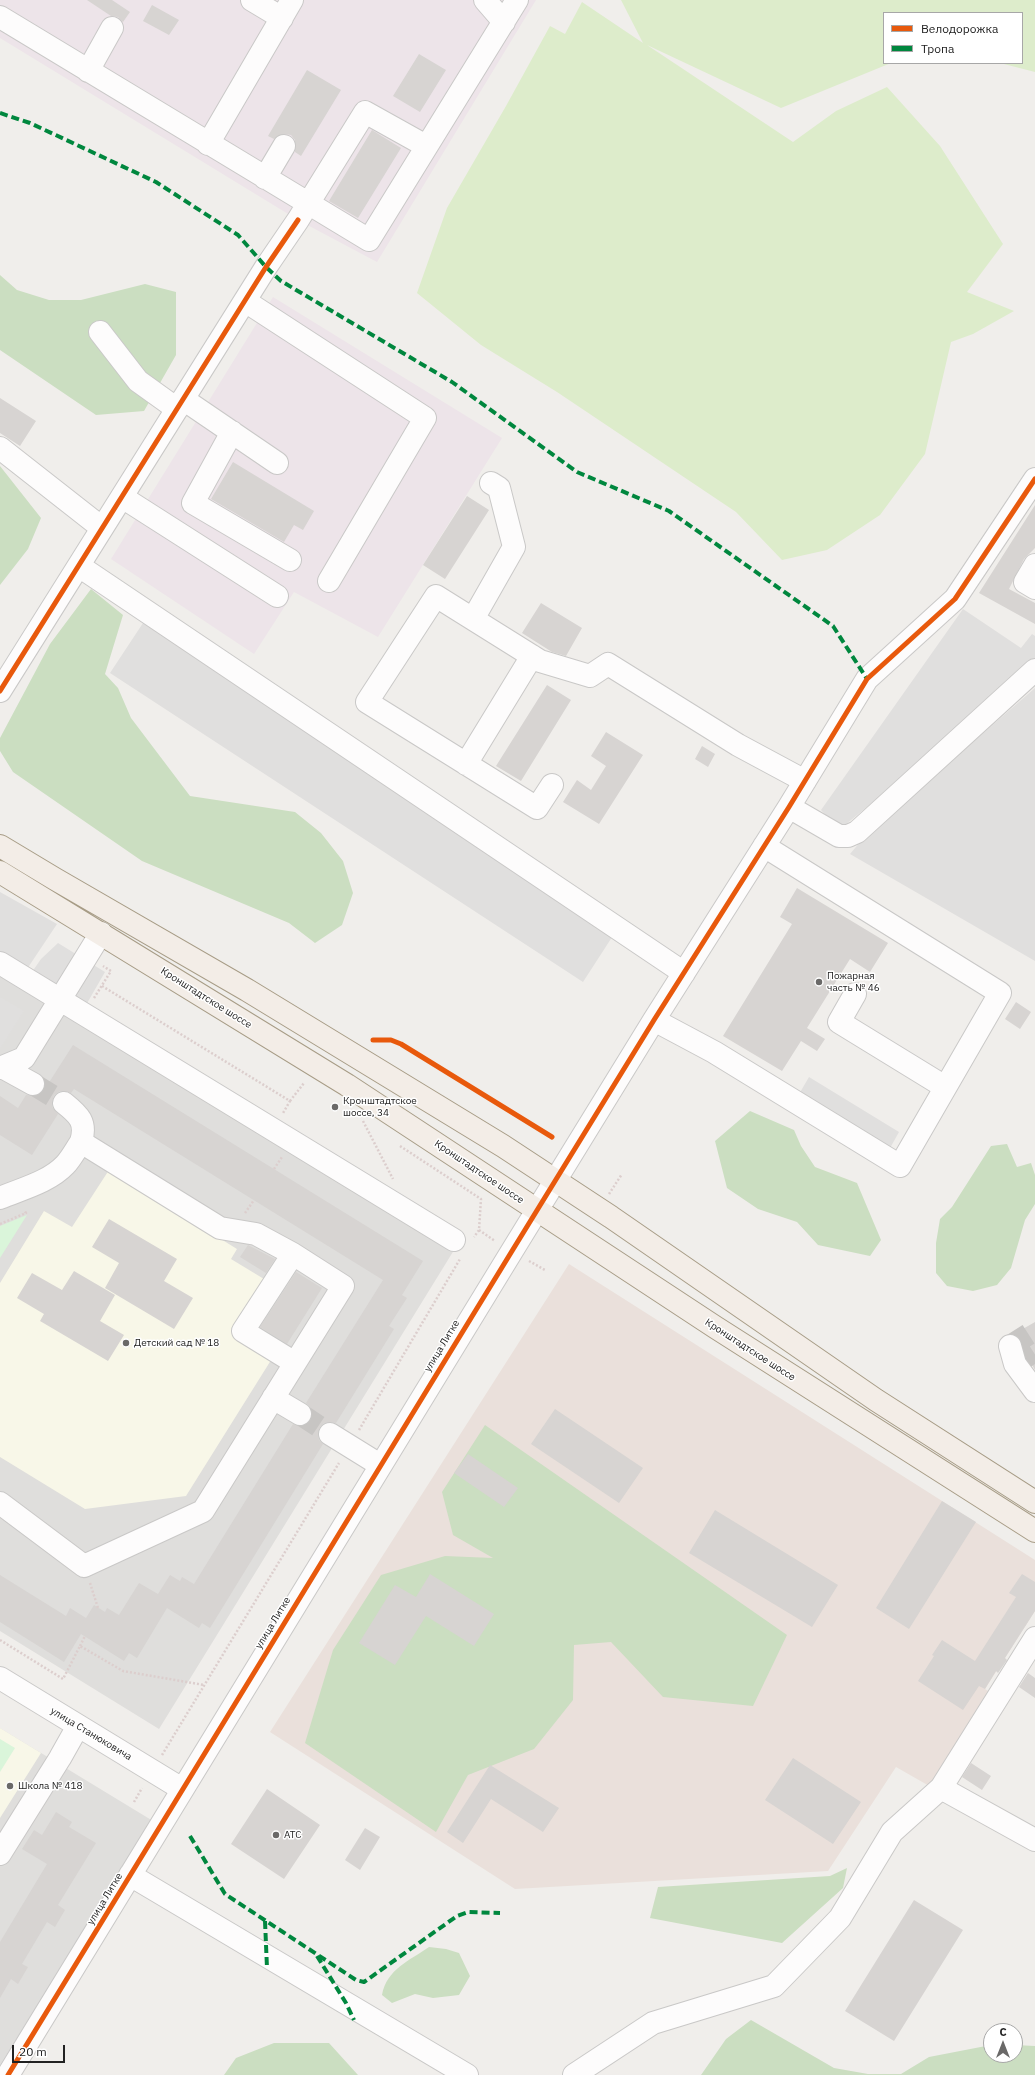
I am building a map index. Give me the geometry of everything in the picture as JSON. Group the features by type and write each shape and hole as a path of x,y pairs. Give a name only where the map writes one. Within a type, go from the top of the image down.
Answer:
{"main road":[{"path":"0,846 54,880 247,990 555,1180 876,1400 1033,1497"},
{"name":"Кронштадтское шоссе","path":"0,872 347,1085 749,1349 1035,1531"}],"street":[{"path":"208,144 287,9 252,0"},
{"path":"485,0 504,22"},
{"path":"0,18 265,178 303,212 369,240 517,0"},
{"path":"88,71 112,28"},
{"path":"0,691 365,112 426,146"},
{"path":"265,178 284,146"},
{"path":"245,301 425,418 329,581"},
{"path":"100,332 138,381 232,432 278,463"},
{"path":"232,432 193,503 290,560"},
{"path":"0,448 102,528"},
{"name":"улица Литке","path":"8,2075 555,1180 867,680 955,599 1035,479"},
{"path":"473,619 514,547 499,488 491,483"},
{"path":"122,497 277,596"},
{"path":"1035,565 1025,582 1035,588"},
{"path":"78,566 684,973"},
{"path":"552,785 537,808 367,702 436,596 540,661 590,676 608,664 738,745 805,781"},
{"path":"466,764 532,656"},
{"path":"789,807 839,836 848,836 857,832 1035,670"},
{"path":"654,1020 714,1052 900,1166 1000,993 764,846"},
{"path":"1,1067 24,1058 101,933"},
{"path":"0,963 273,1130 458,1248"},
{"path":"855,994 839,1022 946,1088"},
{"path":"0,1198 46,1178 65,1166 81,1142 84,1132 81,1119 64,1103"},
{"path":"0,1503 84,1566 203,1511 343,1286 293,1254 256,1234 220,1228 81,1142"},
{"path":"293,1254 243,1331 295,1363"},
{"path":"1010,1346 1016,1364 1035,1392"},
{"path":"273,1398 300,1414"},
{"path":"330,1434 380,1465"},
{"path":"574,2075 653,2023 774,1986 840,1918 892,1832 941,1788 1035,1638"},
{"name":"улица Станюковича","path":"0,1678 182,1789"},
{"path":"0,1854 60,1758 78,1726"},
{"path":"941,1788 1035,1840"},
{"path":"130,1875 467,2075"}],"path":[{"path":"102,986 290,1101"},
{"path":"273,1130 303,1082 310,1086"},
{"path":"356,1117 372,1127"},
{"path":"362,1121 394,1181"},
{"path":"396,1143 481,1199 479,1230 496,1241"},
{"path":"608,1195 622,1174"},
{"path":"161,1757 350,1446 458,1248"},
{"path":"528,1260 545,1270"},
{"path":"84,1566 98,1608"},
{"path":"0,1640 63,1679 85,1636"},
{"path":"80,1646 123,1671 205,1685"},
{"path":"134,1802 144,1786"}],"shaded area":[{"path":"0,0 536,0 377,262 298,220 0,38"},
{"path":"273,297 502,438 378,637 294,592 254,654 111,559"},
{"path":"963,609 1021,648 1032,634 1035,636 1035,659 954,735 839,830 821,810"},
{"path":"143,623 616,931 583,982 110,673"},
{"path":"1035,688 1035,961 850,854 866,835"},
{"path":"0,892 57,924 27,969 0,952"},
{"path":"58,943 105,972 86,1005 32,972 41,959"},
{"path":"0,955 459,1242 159,1729 0,1631"},
{"path":"0,997 24,1011 0,1049"},
{"path":"809,1077 899,1132 885,1157 795,1101"},
{"name":"Детский сад № 18","path":"109,1170 237,1249 231,1259 264,1279 232,1329 273,1357 186,1496 85,1509 0,1457 0,1283 44,1211 72,1227"},
{"path":"569,1264 1035,1560 1035,1611 985,1689 990,1692 931,1787 896,1767 828,1871 515,1889 270,1732"},
{"path":"0,1728 153,1821 0,2065"},
{"name":"Школа № 418","path":"0,1728 41,1753 0,1818"}],"green space":[{"path":"621,0 1035,0 1035,72 1004,64 1023,64 1023,12 883,12 883,64 889,64 781,108 647,45 793,142 836,111 887,87 940,146 1003,244 967,292 1014,311 973,334 951,342 925,454 880,515 827,550 782,560 736,512 557,392 481,345 417,293 447,208 550,26 565,34 582,2 643,43"},
{"path":"0,275 17,290 49,300 81,300 145,284 176,292 176,355 144,411 96,415 0,350"},
{"path":"0,466 41,518 28,549 0,585"},
{"path":"91,589 123,615 105,674 118,688 131,718 190,796 295,812 321,833 343,861 353,893 342,925 315,943 289,923 142,861 13,772 0,751 0,738 50,644"},
{"path":"750,1111 794,1130 801,1146 815,1167 857,1183 881,1240 870,1256 818,1245 797,1222 758,1209 727,1188 715,1141"},
{"path":"1007,1144 1017,1167 1031,1163 1035,1175 1035,1204 1025,1220 1011,1268 997,1285 973,1291 947,1286 936,1273 936,1243 940,1219 952,1207 991,1146"},
{"path":"27,1215 0,1258 0,1226"},
{"path":"485,1425 787,1635 753,1706 663,1697 611,1642 574,1645 573,1700 534,1749 468,1775 436,1832 305,1743 333,1650 381,1575 445,1556 493,1558 453,1535 442,1492"},
{"path":"0,1739 15,1748 0,1772"},
{"path":"847,1868 843,1888 782,1943 650,1918 658,1887 830,1876"},
{"path":"429,1947 446,1949 459,1953 470,1976 459,1995 433,1998 415,1994 392,2003 382,1995 389,1978 394,1972 407,1961"},
{"path":"751,2020 834,2068 868,2074 901,2074 929,2057 983,2047 983,2063 1023,2063 1023,2045 1035,2046 1035,2075 701,2075 726,2039"},
{"path":"274,2043 329,2043 358,2075 224,2075 236,2058"}],"building":[{"path":"87,0 112,0 130,12 123,22 118,17 111,16"},
{"path":"152,5 179,20 169,35 143,21"},
{"path":"419,54 446,70 420,112 393,96"},
{"path":"307,70 341,90 301,156 295,152 295,140 291,135 284,134 274,139 268,136"},
{"path":"372,130 401,148 358,218 329,201"},
{"path":"0,398 36,421 20,446 0,433"},
{"path":"233,462 314,511 303,530 294,525 284,542 211,499"},
{"path":"467,496 489,510 445,579 423,565"},
{"path":"1035,505 1035,548 1024,559 1009,589 1035,603 1035,624 979,593"},
{"path":"541,603 582,628 566,656 552,652 522,633"},
{"path":"547,685 571,700 521,781 496,766"},
{"path":"606,732 643,755 599,824 563,802 577,780 591,790 606,766 591,756"},
{"path":"702,746 715,754 708,767 695,759"},
{"path":"797,888 888,943 870,972 850,959 807,1028 825,1039 817,1051 801,1041 782,1071 723,1036 792,924 780,917"},
{"path":"1016,1002 1031,1012 1020,1029 1005,1019"},
{"path":"73,1045 423,1261 402,1295 407,1298 389,1326 394,1329 336,1423 324,1423 320,1427 318,1434 319,1440 323,1444 210,1628 202,1623 199,1628 167,1608 137,1658 129,1653 124,1661 81,1634 64,1662 0,1622 0,1575 66,1616 70,1608 86,1618 94,1605 105,1612 107,1608 119,1615 139,1583 158,1594 170,1575 180,1581 182,1577 194,1584 293,1424 300,1426 306,1425 311,1421 311,1408 306,1403 383,1280 74,1089 71,1093 60,1091 54,1095 52,1107 58,1114 32,1155 0,1135 0,1096 18,1108 26,1095 34,1096 40,1094 44,1090 45,1082 48,1084"},
{"path":"109,1219 177,1259 164,1281 193,1298 174,1329 105,1288 119,1263 92,1247"},
{"path":"248,1245 275,1259 266,1273 240,1257"},
{"path":"74,1271 115,1295 100,1321 124,1335 108,1361 40,1321 44,1314 17,1298 32,1273 62,1290"},
{"path":"296,1272 322,1288 287,1344 260,1327"},
{"path":"1035,1322 1035,1370 1026,1355 1022,1342 1014,1334"},
{"path":"555,1409 643,1468 619,1503 531,1444"},
{"path":"468,1454 518,1488 504,1507 454,1473"},
{"path":"942,1501 976,1522 909,1629 876,1608"},
{"path":"715,1510 838,1585 812,1627 689,1553"},
{"path":"430,1574 494,1614 474,1646 426,1616 395,1665 359,1643 395,1585 416,1597"},
{"path":"1022,1574 1035,1582 1035,1611 1005,1658 1007,1660 998,1673 996,1671 985,1689 979,1686 963,1710 918,1681 942,1640 975,1661 1016,1597 1009,1593"},
{"path":"1028,1673 1035,1678 1035,1698 1019,1687"},
{"path":"793,1758 861,1802 833,1844 765,1800"},
{"path":"971,1763 991,1776 982,1790 962,1777"},
{"path":"490,1765 559,1808 543,1832 491,1799 463,1843 447,1832"},
{"name":"АТС","path":"267,1789 320,1825 284,1879 231,1844"},
{"path":"56,1812 72,1822 69,1827 96,1843 58,1905 65,1910 55,1927 47,1922 22,1964 28,1967 18,1984 11,1979 0,1998 0,1942 47,1864 22,1849 34,1830 42,1835"},
{"path":"365,1828 380,1837 360,1870 345,1860"},
{"path":"914,1900 963,1930 894,2041 845,2011"}],"tunnel":[{"path":"33,1084 64,1103"},
{"path":"1010,1346 1035,1330"},
{"path":"1015,1364 1035,1351"},
{"path":"300,1414 330,1434"}],"marked path":[{"path":"0,113 30,123 156,182 238,235 266,267 281,281 452,382 577,472 669,511 833,626 867,679"},
{"path":"190,1836 225,1894 356,1980 364,1982 457,1916 468,1912 500,1913"},
{"path":"265,1921 267,1968"},
{"path":"317,1956 346,2003 354,2020"}],"cycle path":[{"path":"0,691 266,267 298,220"},
{"path":"8,2075 654,1020 789,807 867,679 955,599 1035,479"},
{"path":"373,1040 391,1040 401,1044 552,1137"}],"place":[{"name":"Пожарная часть № 46","path":"819,982"},
{"name":"Кронштадтское шоссе, 34","path":"335,1107"},
{"name":"Детский сад № 18","path":"126,1343"},
{"name":"Школа № 418","path":"10,1786"},
{"name":"АТС","path":"276,1835"}]}
